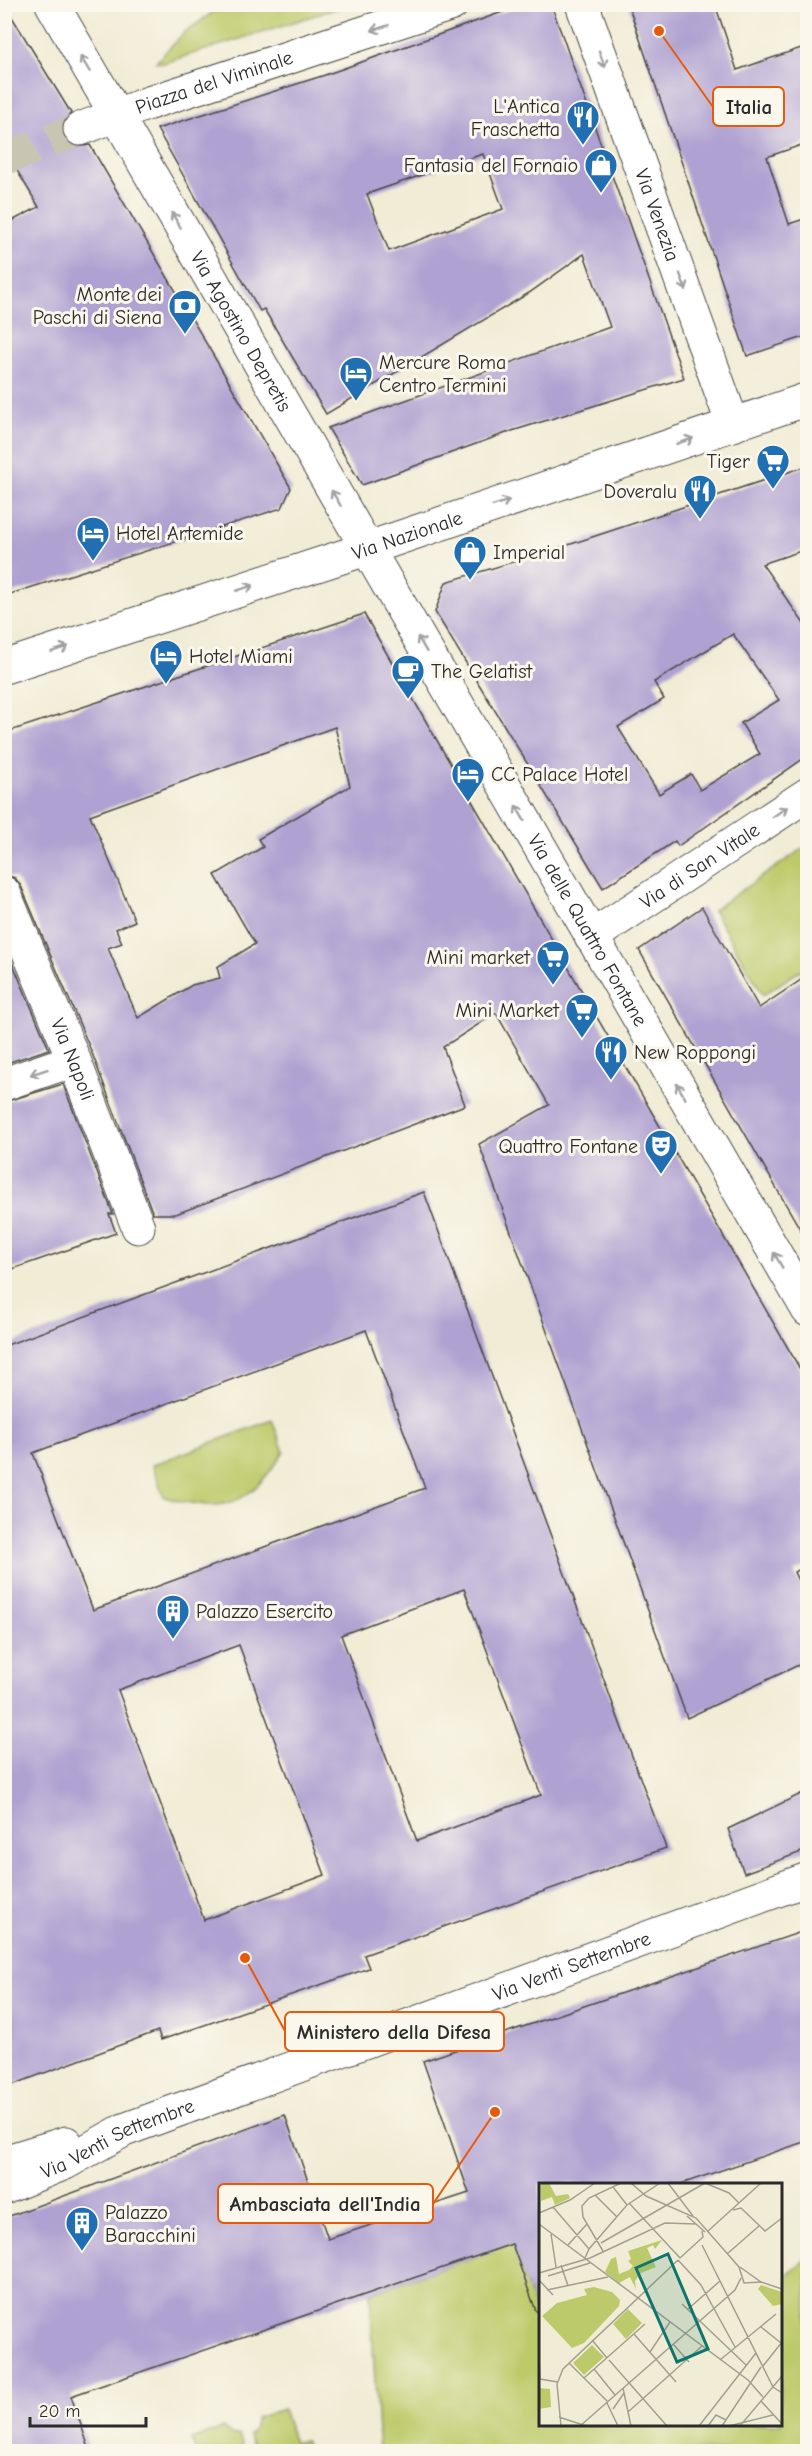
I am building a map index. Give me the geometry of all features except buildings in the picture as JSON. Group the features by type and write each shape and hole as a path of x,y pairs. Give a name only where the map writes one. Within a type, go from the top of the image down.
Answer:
{"street":[{"name":"Piazza del Viminale","path":"52,4 115,114 444,7"},
{"name":"Via Venezia","path":"582,4 733,425"},
{"path":"80,129 115,114"},
{"name":"Via Agostino Depretis","path":"115,114 366,549"},
{"name":"Via Nazionale","path":"4,667 366,549 807,399"},
{"name":"Via delle Quattro Fontane","path":"366,549 807,1310"},
{"name":"Via di San Vitale","path":"591,937 807,794"},
{"name":"Via Napoli","path":"4,893 74,1060 138,1227"},
{"path":"4,1084 74,1060"},
{"name":"Via Venti Settembre","path":"4,2162 124,2130 807,1879"},
{"name":"Via Venti Settembre","path":"4,2188 65,2163 124,2130"}],"green space":[{"path":"223,5 347,5 164,63 156,62 185,32"},
{"path":"807,846 807,966 763,995 713,910"},
{"path":"272,1420 284,1452 259,1484 247,1494 234,1501 205,1505 164,1497 152,1465"},
{"path":"539,2234 539,2248 517,2256 533,2304 539,2301 539,2426 782,2426 782,2280 807,2258 807,2451 379,2451 370,2293"},
{"path":"283,2409 294,2443 305,2440 309,2451 255,2451 249,2435 256,2418"},
{"path":"223,2428 231,2435 239,2436 245,2451 195,2451 191,2439"}],"tunnel":[{"path":"4,159 80,129"}],"place":[{"name":"Italia","path":"659,31"},
{"name":"L'Antica Fraschetta","path":"583,146"},
{"name":"Fantasia del Fornaio","path":"601,194"},
{"name":"Monte dei Paschi di Siena","path":"185,335"},
{"name":"Mercure Roma Centro Termini","path":"356,402"},
{"name":"Tiger","path":"773,490"},
{"name":"Doveralu","path":"700,520"},
{"name":"Hotel Artemide","path":"93,562"},
{"name":"Imperial","path":"470,581"},
{"name":"Hotel Miami","path":"166,685"},
{"name":"The Gelatist","path":"408,700"},
{"name":"CC Palace Hotel","path":"468,803"},
{"name":"Mini market","path":"553,986"},
{"name":"Mini Market","path":"582,1039"},
{"name":"New Roppongi","path":"611,1081"},
{"name":"Quattro Fontane","path":"661,1175"},
{"name":"Palazzo Esercito","path":"173,1640"},
{"name":"Ministero della Difesa","path":"245,1958"},
{"name":"Ambasciata dell'India","path":"495,2112"},
{"name":"Palazzo Baracchini","path":"82,2252"}]}
